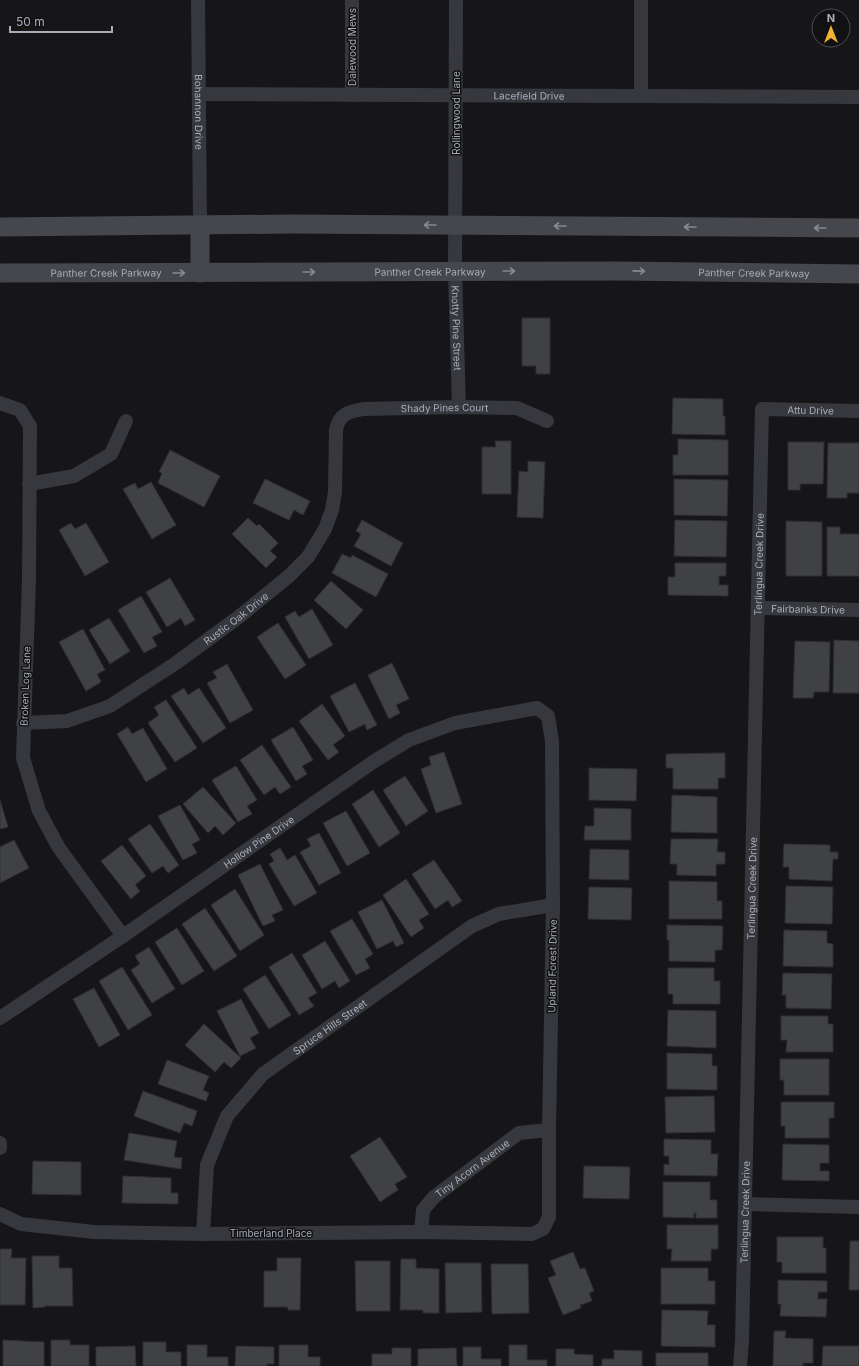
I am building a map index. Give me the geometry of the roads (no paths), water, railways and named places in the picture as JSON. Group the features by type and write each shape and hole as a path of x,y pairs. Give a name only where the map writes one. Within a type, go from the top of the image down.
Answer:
{"main road":[{"path":"0,227 300,224 859,228"},
{"path":"200,225 200,273"},
{"name":"Panther Creek Parkway","path":"0,274 616,270 859,274"}],"street":[{"name":"Bohannon Drive","path":"198,0 200,225"},
{"name":"Dalewood Mews","path":"352,0 352,95"},
{"name":"Rollingwood Lane","path":"455,225 456,0"},
{"path":"641,0 641,96"},
{"name":"Lacefield Drive","path":"199,94 859,98"},
{"name":"Knotty Pine Street","path":"455,225 459,407"},
{"name":"Broken Log Lane","path":"0,403 20,410 30,426 29,579 23,758 39,811 59,848 123,936"},
{"name":"Shady Pines Court","path":"341,417 352,411 363,409 459,407 517,408 547,421"},
{"name":"Attu Drive","path":"762,410 859,411"},
{"name":"Terlingua Creek Drive","path":"740,1366 742,1340 762,410"},
{"name":"Rustic Oak Drive","path":"23,723 67,721 110,706 176,663 240,616 289,576 308,557 325,529 332,510 335,492 336,430 341,417"},
{"path":"29,484 74,476 111,454 126,421"},
{"name":"Fairbanks Drive","path":"758,608 859,610"},
{"name":"Upland Forest Drive","path":"537,708 548,716 552,741 553,905 548,1130 549,1217 543,1229"},
{"name":"Hollow Pine Drive","path":"0,1018 123,936 373,762 410,740 455,723 537,708"},
{"name":"Spruce Hills Street","path":"203,1234 207,1165 227,1116 263,1074 472,926 499,914 553,905"},
{"name":"Tiny Acorn Avenue","path":"421,1232 423,1210 434,1197 519,1133 548,1130"},
{"path":"0,1143 0,1148"},
{"path":"745,1204 859,1206"},
{"name":"Timberland Place","path":"0,1214 21,1224 87,1231 203,1234 421,1232 532,1234 543,1229"}]}
